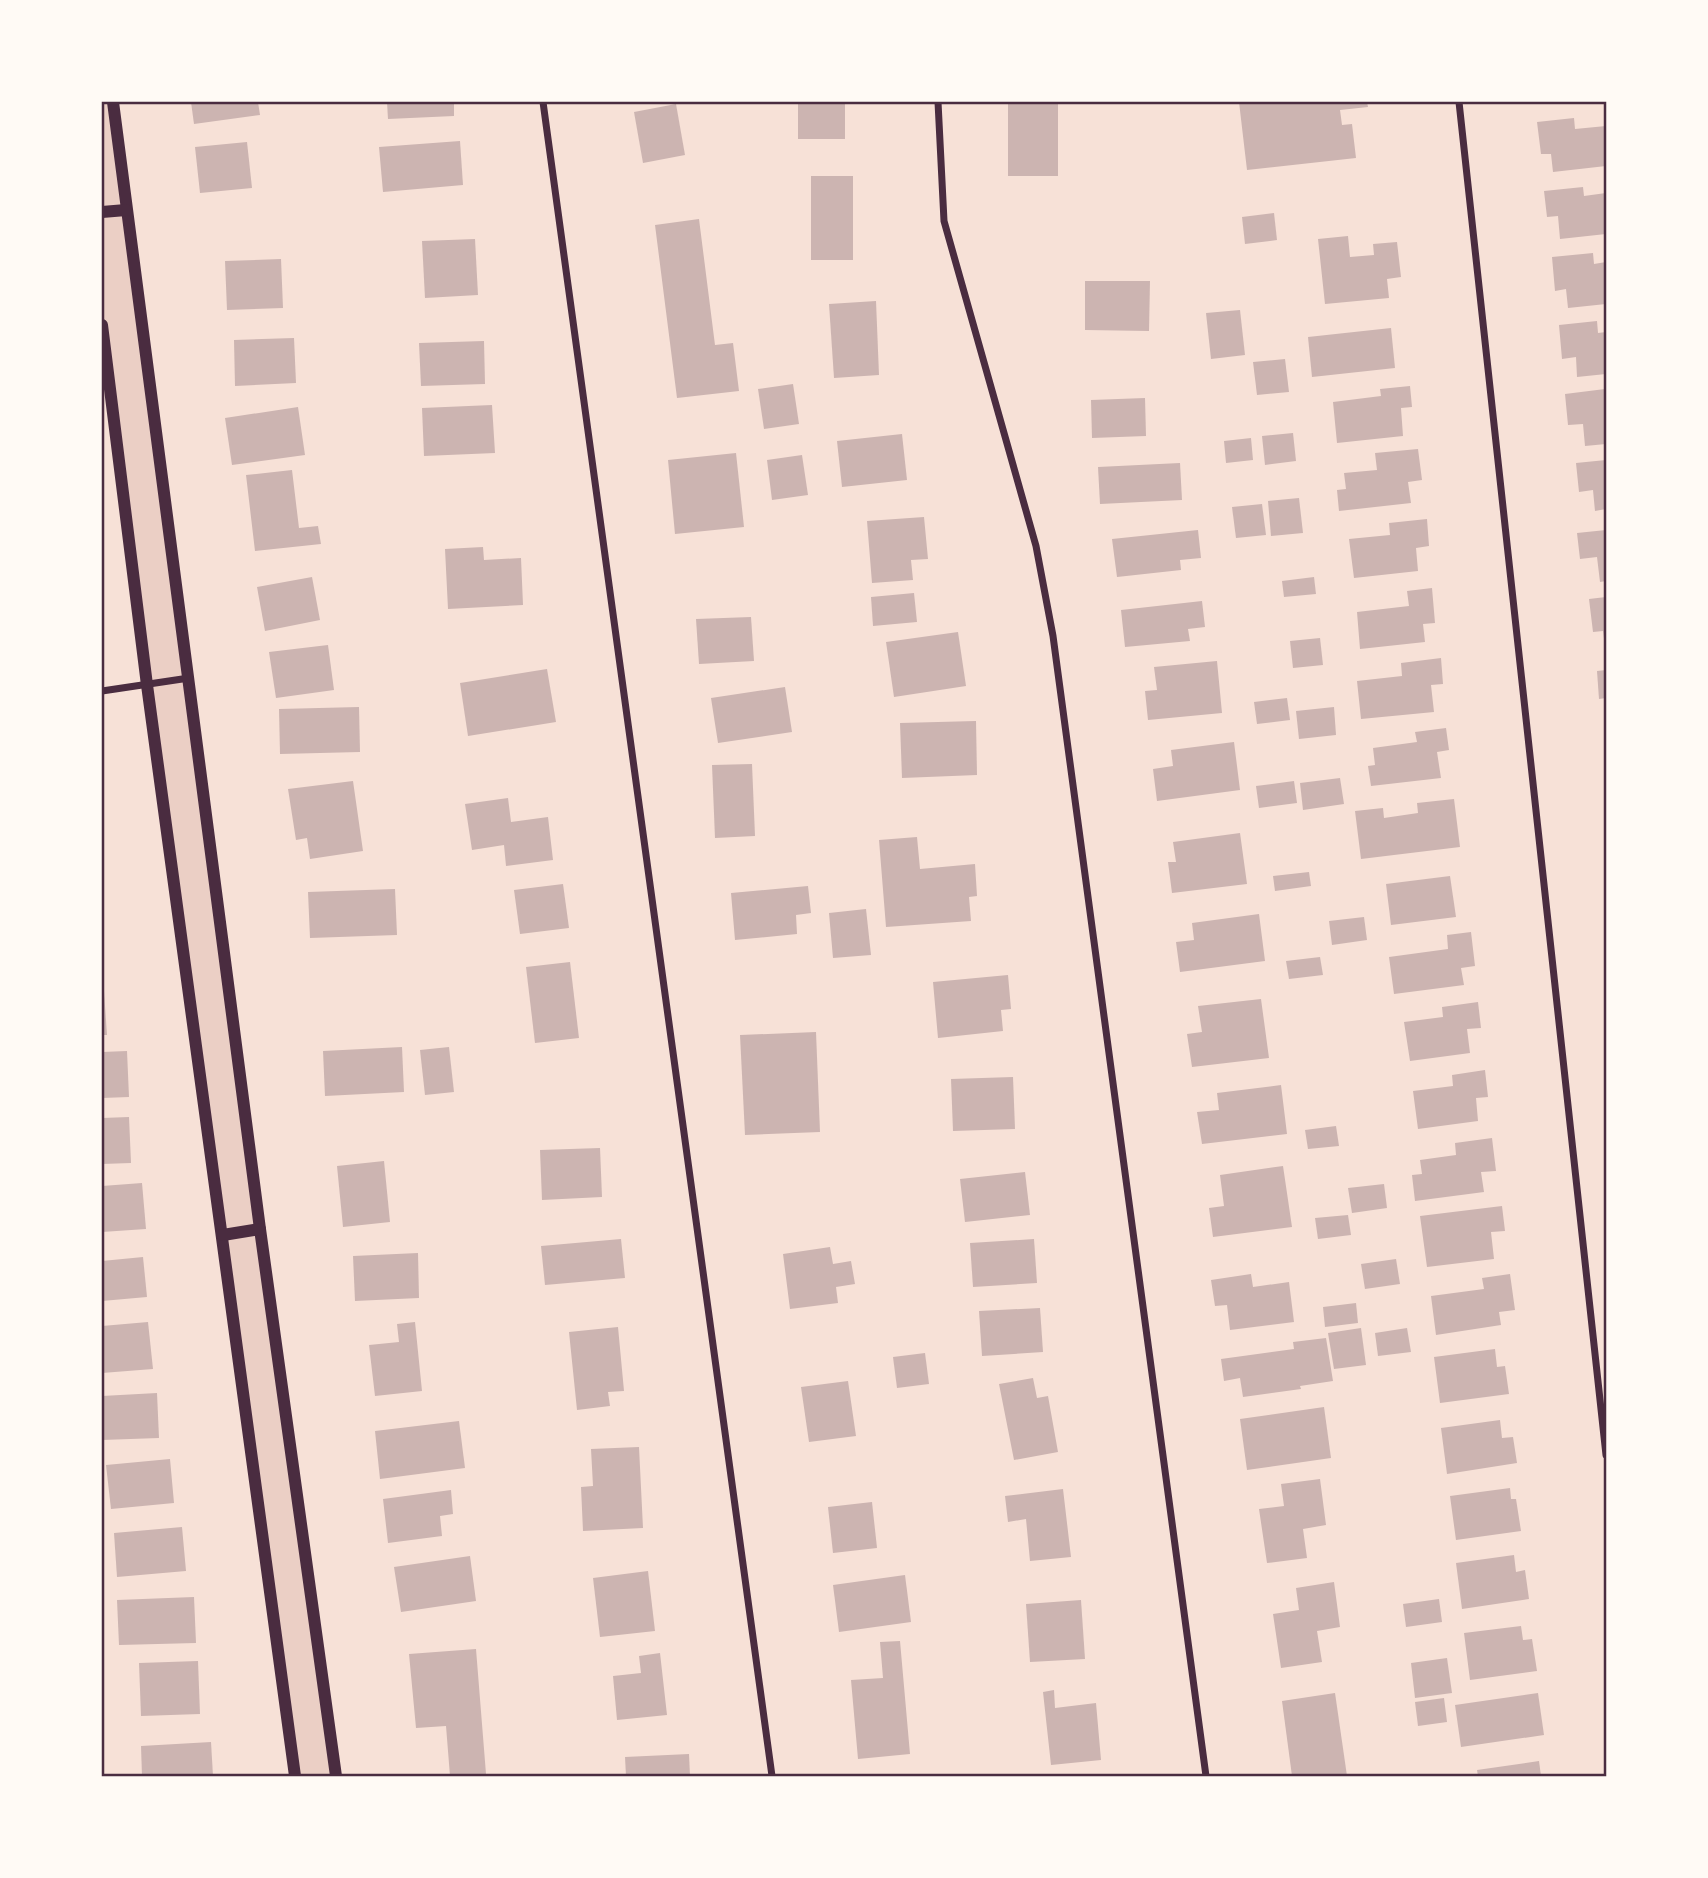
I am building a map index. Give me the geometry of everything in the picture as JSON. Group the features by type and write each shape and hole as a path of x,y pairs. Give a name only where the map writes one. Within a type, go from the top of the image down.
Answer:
{"street":[{"path":"113,102 260,1228 336,1776"},
{"path":"543,102 772,1776"},
{"path":"939,102 944,221 1036,546 1053,636 1206,1776"},
{"path":"1459,102 1606,1455"},
{"path":"102,212 126,210"},
{"path":"102,325 295,1776"},
{"path":"102,691 189,678"},
{"path":"222,1235 260,1228"}],"shaded area":[{"path":"102,102 113,102 336,1776 295,1776 102,325"}],"building":[{"path":"191,102 258,102 260,115 194,124"},
{"path":"387,102 454,102 454,116 388,119"},
{"path":"798,102 845,102 845,139 798,139"},
{"path":"1008,102 1058,102 1058,176 1008,176"},
{"path":"1239,102 1367,102 1368,107 1340,110 1342,125 1352,124 1356,158 1247,170"},
{"path":"676,104 685,155 643,163 634,112"},
{"path":"1574,118 1575,129 1606,126 1606,166 1553,172 1551,154 1541,154 1537,122"},
{"path":"460,141 463,185 383,192 379,147"},
{"path":"247,142 252,188 200,193 195,147"},
{"path":"811,176 853,176 853,260 811,260"},
{"path":"1583,187 1584,196 1606,193 1606,234 1560,239 1558,216 1547,217 1544,191"},
{"path":"1274,213 1277,240 1245,244 1242,217"},
{"path":"699,219 715,345 733,343 739,391 677,398 655,225"},
{"path":"1348,236 1350,257 1374,255 1373,244 1397,242 1401,277 1387,279 1389,298 1325,304 1318,239"},
{"path":"475,239 478,295 425,298 422,241"},
{"path":"1593,253 1594,264 1606,262 1606,304 1568,308 1566,289 1555,291 1552,257"},
{"path":"281,259 283,308 227,310 225,261"},
{"path":"1085,281 1150,281 1149,331 1085,330"},
{"path":"876,301 879,375 834,378 829,304"},
{"path":"1240,310 1245,355 1211,359 1206,313"},
{"path":"1597,321 1598,333 1606,332 1606,374 1577,377 1576,357 1562,359 1559,325"},
{"path":"1391,328 1395,368 1312,377 1308,337"},
{"path":"294,338 296,383 235,386 234,340"},
{"path":"484,341 485,384 421,386 419,343"},
{"path":"1285,359 1289,392 1257,395 1253,362"},
{"path":"793,384 799,424 764,429 758,389"},
{"path":"1410,386 1412,407 1401,408 1403,436 1337,443 1333,402 1381,396 1380,389"},
{"path":"1605,389 1606,444 1585,446 1583,424 1568,425 1565,394"},
{"path":"1145,398 1146,436 1092,438 1091,400"},
{"path":"492,405 495,453 424,456 422,408"},
{"path":"298,407 305,455 232,465 225,418"},
{"path":"1293,433 1296,461 1265,465 1262,436"},
{"path":"902,434 907,480 842,487 837,441"},
{"path":"1251,438 1253,460 1226,463 1224,441"},
{"path":"1418,449 1422,480 1408,482 1411,503 1339,511 1337,490 1346,489 1344,473 1377,470 1375,453"},
{"path":"736,453 744,527 675,534 668,460"},
{"path":"802,455 808,495 772,500 767,460"},
{"path":"1606,460 1606,509 1595,511 1593,490 1579,492 1576,463"},
{"path":"1180,463 1182,500 1100,504 1098,467"},
{"path":"292,470 299,528 318,526 321,544 255,551 246,475"},
{"path":"1299,498 1303,533 1271,536 1268,501"},
{"path":"1262,504 1266,535 1236,538 1232,507"},
{"path":"924,517 928,559 911,560 913,580 872,583 867,521"},
{"path":"1427,519 1429,546 1416,548 1418,571 1354,578 1349,539 1390,535 1389,523"},
{"path":"1198,530 1201,558 1180,560 1181,570 1117,577 1112,539"},
{"path":"1606,530 1606,581 1600,582 1597,557 1580,559 1577,533"},
{"path":"483,547 484,560 521,558 523,605 448,609 445,549"},
{"path":"312,577 320,620 265,631 257,587"},
{"path":"1314,577 1316,594 1284,597 1282,581"},
{"path":"1432,588 1435,623 1423,624 1425,642 1360,649 1357,612 1409,606 1407,591"},
{"path":"914,593 917,622 873,626 871,597"},
{"path":"1606,597 1605,646 1603,631 1593,632 1589,599"},
{"path":"1202,601 1205,627 1188,629 1190,641 1125,647 1121,610"},
{"path":"751,617 754,661 699,664 696,619"},
{"path":"958,632 966,686 894,697 886,642"},
{"path":"1320,638 1323,665 1293,668 1290,641"},
{"path":"328,645 334,690 276,698 269,652"},
{"path":"1441,658 1443,684 1431,685 1434,712 1361,719 1357,681 1402,676 1401,663"},
{"path":"1217,661 1222,713 1148,720 1145,691 1157,690 1154,667"},
{"path":"547,669 556,722 468,736 460,683"},
{"path":"1606,670 1606,698 1599,699 1597,671"},
{"path":"785,687 792,732 718,743 711,698"},
{"path":"1287,698 1290,720 1257,724 1254,702"},
{"path":"359,707 360,752 280,754 279,709"},
{"path":"1334,707 1336,735 1299,739 1296,711"},
{"path":"976,721 977,775 902,778 900,723"},
{"path":"1446,728 1449,750 1437,752 1441,778 1371,786 1368,766 1375,765 1373,748 1417,742 1415,732"},
{"path":"1234,742 1240,790 1157,801 1153,769 1173,766 1171,750"},
{"path":"752,764 755,836 715,838 712,765"},
{"path":"1340,778 1344,804 1303,810 1300,783"},
{"path":"353,781 363,851 310,859 307,838 296,840 288,789"},
{"path":"1294,781 1297,803 1259,808 1256,786"},
{"path":"508,798 511,822 548,817 553,860 506,866 504,845 472,850 465,804"},
{"path":"1454,799 1460,847 1361,859 1355,811 1383,808 1384,818 1418,813 1417,803"},
{"path":"1240,833 1247,884 1172,893 1168,862 1176,862 1173,842"},
{"path":"917,837 920,869 975,864 977,896 969,897 971,921 886,927 879,840"},
{"path":"1309,872 1311,886 1275,891 1273,876"},
{"path":"1450,876 1456,917 1391,925 1386,884"},
{"path":"563,884 569,928 520,934 514,890"},
{"path":"808,886 811,913 796,915 797,934 735,940 731,893"},
{"path":"395,889 397,935 310,938 308,892"},
{"path":"866,909 871,955 833,958 829,913"},
{"path":"1259,914 1265,961 1180,972 1176,942 1194,940 1192,923"},
{"path":"1364,917 1367,940 1332,945 1329,921"},
{"path":"1471,932 1475,966 1461,968 1464,985 1394,994 1389,957 1448,949 1447,935"},
{"path":"1320,957 1323,975 1289,979 1286,961"},
{"path":"570,962 579,1038 535,1043 526,967"},
{"path":"1008,975 1011,1009 1001,1010 1003,1031 938,1038 933,982"},
{"path":"104,991 107,1035 102,1035"},
{"path":"1261,999 1269,1058 1192,1067 1187,1034 1202,1032 1198,1006"},
{"path":"1478,1002 1481,1028 1467,1029 1470,1053 1410,1061 1404,1022 1443,1017 1442,1007"},
{"path":"816,1032 820,1132 745,1135 740,1035"},
{"path":"402,1047 404,1092 325,1096 323,1051"},
{"path":"449,1047 454,1092 425,1095 420,1050"},
{"path":"127,1051 129,1097 102,1098 102,1052"},
{"path":"1485,1070 1488,1097 1476,1098 1478,1121 1418,1129 1413,1091 1453,1086 1452,1075"},
{"path":"1013,1077 1015,1129 953,1131 951,1079"},
{"path":"1281,1085 1287,1134 1202,1144 1197,1112 1219,1110 1217,1093"},
{"path":"129,1117 131,1163 102,1164 102,1118"},
{"path":"1336,1126 1339,1146 1308,1149 1305,1130"},
{"path":"1492,1138 1496,1171 1481,1172 1484,1192 1415,1201 1412,1175 1422,1174 1420,1160 1456,1155 1455,1143"},
{"path":"600,1148 602,1197 542,1200 540,1150"},
{"path":"384,1161 390,1222 343,1227 337,1166"},
{"path":"1283,1166 1292,1227 1213,1237 1209,1208 1224,1206 1220,1175"},
{"path":"1025,1172 1030,1215 965,1222 960,1179"},
{"path":"142,1183 146,1229 102,1232 102,1186"},
{"path":"1384,1184 1387,1208 1352,1213 1348,1188"},
{"path":"1502,1206 1505,1231 1491,1232 1494,1259 1427,1267 1420,1216"},
{"path":"1348,1215 1351,1235 1318,1239 1315,1218"},
{"path":"621,1239 625,1278 545,1285 541,1246"},
{"path":"1034,1239 1037,1283 973,1287 970,1243"},
{"path":"830,1247 833,1264 851,1261 855,1284 836,1287 838,1303 790,1309 783,1254"},
{"path":"418,1253 419,1298 355,1301 353,1256"},
{"path":"143,1257 147,1297 102,1301 102,1261"},
{"path":"1396,1259 1400,1284 1365,1289 1361,1264"},
{"path":"1251,1274 1253,1287 1289,1282 1294,1322 1230,1330 1227,1305 1215,1306 1211,1280"},
{"path":"1510,1274 1515,1310 1499,1312 1501,1325 1436,1335 1431,1296 1484,1289 1482,1278"},
{"path":"1356,1303 1358,1323 1325,1327 1323,1307"},
{"path":"1040,1308 1043,1352 982,1356 979,1311"},
{"path":"148,1322 153,1369 102,1373 102,1326"},
{"path":"415,1322 422,1391 375,1396 369,1345 399,1342 397,1324"},
{"path":"618,1327 624,1391 608,1392 610,1406 577,1410 569,1332"},
{"path":"1361,1328 1366,1365 1334,1369 1328,1333"},
{"path":"1407,1328 1411,1352 1378,1356 1375,1333"},
{"path":"1326,1338 1333,1381 1300,1386 1301,1389 1243,1397 1240,1378 1224,1381 1221,1359 1294,1349 1293,1342"},
{"path":"1495,1349 1497,1367 1505,1366 1509,1394 1440,1403 1434,1357"},
{"path":"925,1353 929,1384 897,1388 893,1357"},
{"path":"1033,1378 1037,1398 1048,1396 1058,1452 1014,1460 999,1384"},
{"path":"848,1381 856,1436 809,1442 801,1387"},
{"path":"157,1393 159,1438 102,1440 102,1396"},
{"path":"1324,1407 1331,1458 1247,1470 1240,1419"},
{"path":"1500,1420 1502,1438 1513,1437 1517,1463 1447,1474 1441,1428"},
{"path":"459,1421 465,1468 380,1479 375,1431"},
{"path":"639,1447 643,1528 583,1531 581,1487 593,1486 591,1449"},
{"path":"170,1459 174,1503 111,1509 106,1465"},
{"path":"1320,1479 1326,1525 1303,1529 1307,1558 1267,1563 1259,1509 1284,1506 1281,1484"},
{"path":"1510,1488 1511,1499 1516,1499 1521,1531 1456,1540 1450,1496"},
{"path":"1063,1489 1071,1557 1030,1561 1026,1519 1008,1522 1005,1496"},
{"path":"451,1490 453,1514 440,1516 442,1536 388,1543 383,1499"},
{"path":"872,1502 877,1548 833,1553 828,1507"},
{"path":"182,1527 186,1571 117,1577 114,1533"},
{"path":"1514,1555 1516,1572 1525,1570 1529,1599 1462,1609 1456,1563"},
{"path":"470,1556 476,1601 401,1612 394,1567"},
{"path":"648,1571 655,1631 600,1637 593,1578"},
{"path":"905,1575 911,1622 839,1632 833,1585"},
{"path":"1334,1582 1340,1627 1317,1631 1322,1662 1281,1668 1273,1614 1299,1610 1296,1588"},
{"path":"194,1597 196,1643 119,1645 117,1600"},
{"path":"1439,1599 1442,1622 1406,1627 1403,1604"},
{"path":"1081,1600 1085,1659 1030,1662 1026,1604"},
{"path":"1521,1626 1523,1640 1532,1639 1537,1671 1470,1680 1464,1633"},
{"path":"900,1641 910,1754 858,1759 851,1680 883,1678 880,1642"},
{"path":"476,1649 486,1774 450,1776 446,1726 416,1728 409,1654"},
{"path":"660,1653 667,1715 617,1720 613,1676 641,1673 639,1656"},
{"path":"1447,1658 1452,1693 1415,1698 1411,1663"},
{"path":"198,1661 200,1714 141,1716 139,1663"},
{"path":"1054,1690 1055,1708 1096,1703 1101,1760 1051,1765 1043,1692"},
{"path":"1335,1693 1347,1776 1292,1776 1282,1701"},
{"path":"1538,1693 1544,1735 1461,1747 1455,1705"},
{"path":"1444,1698 1447,1722 1418,1726 1415,1702"},
{"path":"211,1742 213,1776 142,1776 141,1746"},
{"path":"689,1754 690,1776 626,1776 625,1757"},
{"path":"1539,1761 1541,1776 1478,1776 1477,1770"}]}
